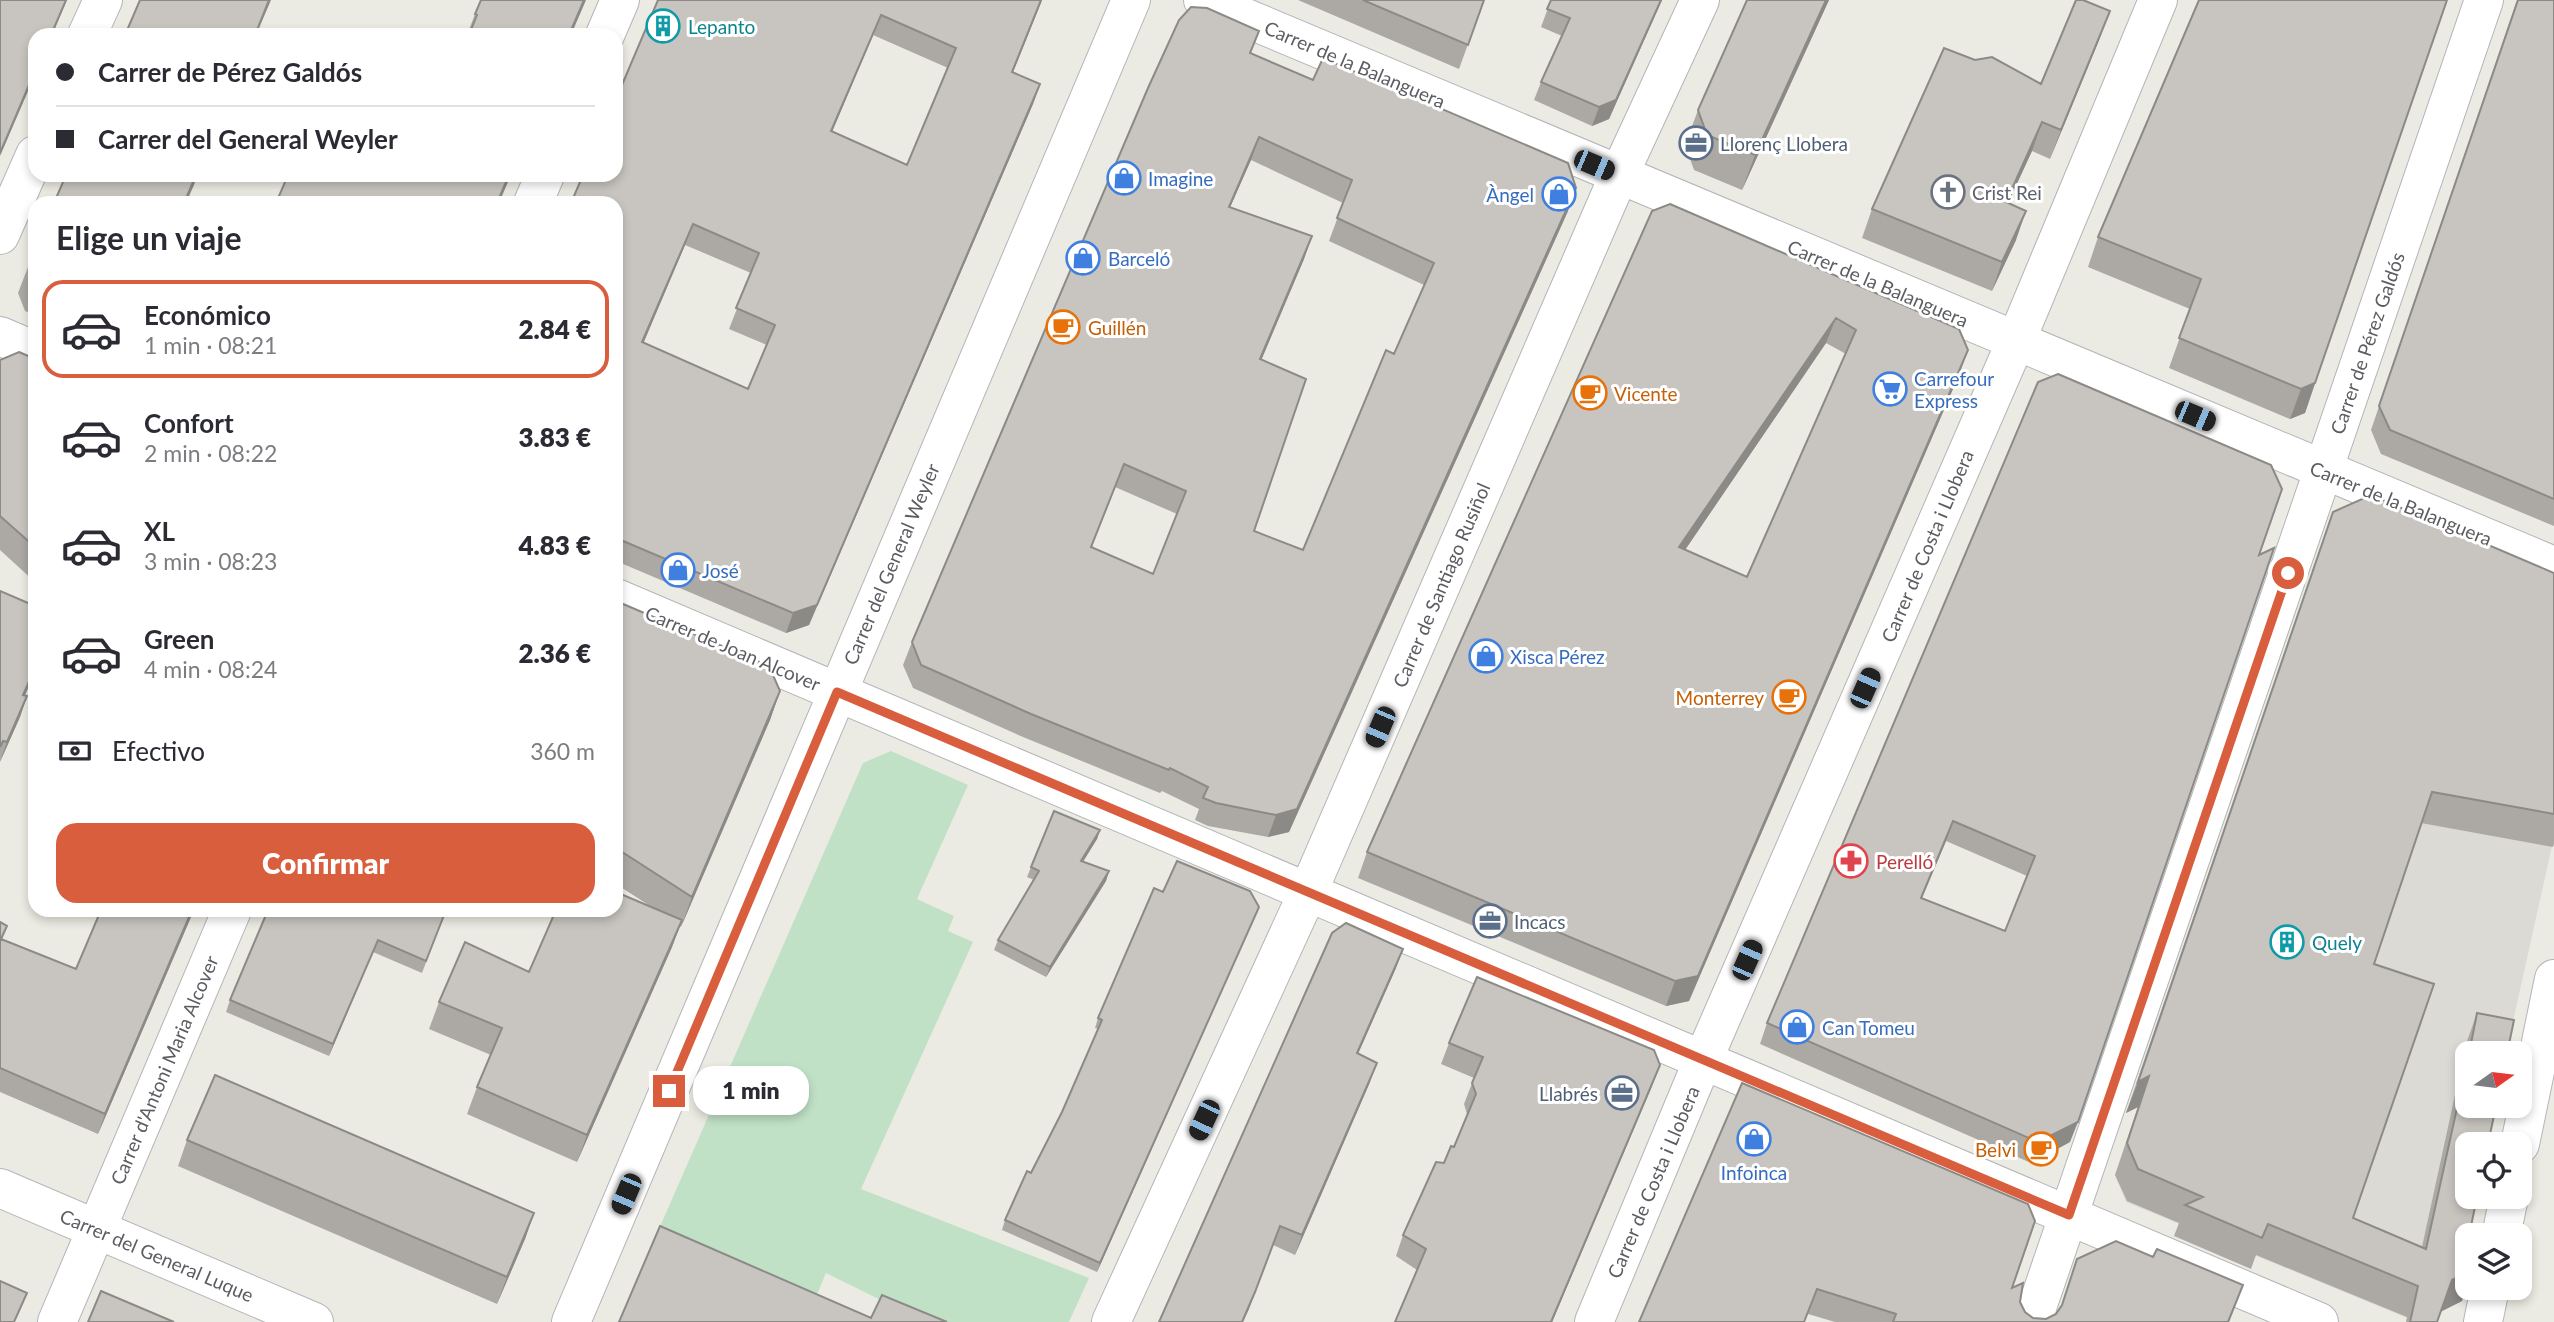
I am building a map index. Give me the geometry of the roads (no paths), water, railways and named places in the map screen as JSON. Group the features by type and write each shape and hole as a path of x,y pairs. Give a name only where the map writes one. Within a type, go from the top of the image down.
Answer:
{"street":[{"path":"90,28 103,0"},
{"path":"608,28 620,0"},
{"name":"Carrer del General Weyler","path":"572,1322 1131,0"},
{"name":"Carrer de la Balanguera","path":"1203,0 2554,566"},
{"name":"Carrer de Santiago Rusiñol","path":"1111,1322 1308,892 1619,175 1700,0"},
{"name":"Carrer de Costa i Llobera","path":"1594,1322 1703,1060 2016,341 2158,0"},
{"name":"Carrer de Pérez Galdós","path":"2032,1322 2484,0"},
{"path":"0,235 28,171"},
{"path":"0,336 28,348"},
{"name":"Carrer de Joan Alcover","path":"623,601 2319,1322"},
{"name":"Carrer d'Antoni Maria Alcover","path":"57,1322 229,917"},
{"path":"2522,1132 2554,979"},
{"name":"Carrer del General Luque","path":"0,1188 314,1322"},
{"path":"2483,1322 2488,1300"}],"place":[{"name":"Lepanto","path":"663,26"},
{"name":"Llorenç Llobera","path":"1696,143"},
{"name":"Imagine","path":"1124,178"},
{"name":"Crist Rei","path":"1948,192"},
{"name":"Àngel","path":"1559,194"},
{"name":"Barceló","path":"1083,258"},
{"name":"Guillén","path":"1063,327"},
{"name":"Carrefour Express","path":"1890,389"},
{"name":"Vicente","path":"1590,393"},
{"name":"José","path":"678,570"},
{"name":"Xisca Pérez","path":"1486,656"},
{"name":"Monterrey","path":"1789,697"},
{"name":"Perelló","path":"1851,861"},
{"name":"Incacs","path":"1490,921"},
{"name":"Quely","path":"2287,942"},
{"name":"Can Tomeu","path":"1797,1027"},
{"name":"Llabrés","path":"1622,1093"},
{"name":"Infoinca","path":"1754,1139"},
{"name":"Belvi","path":"2041,1149"}]}
